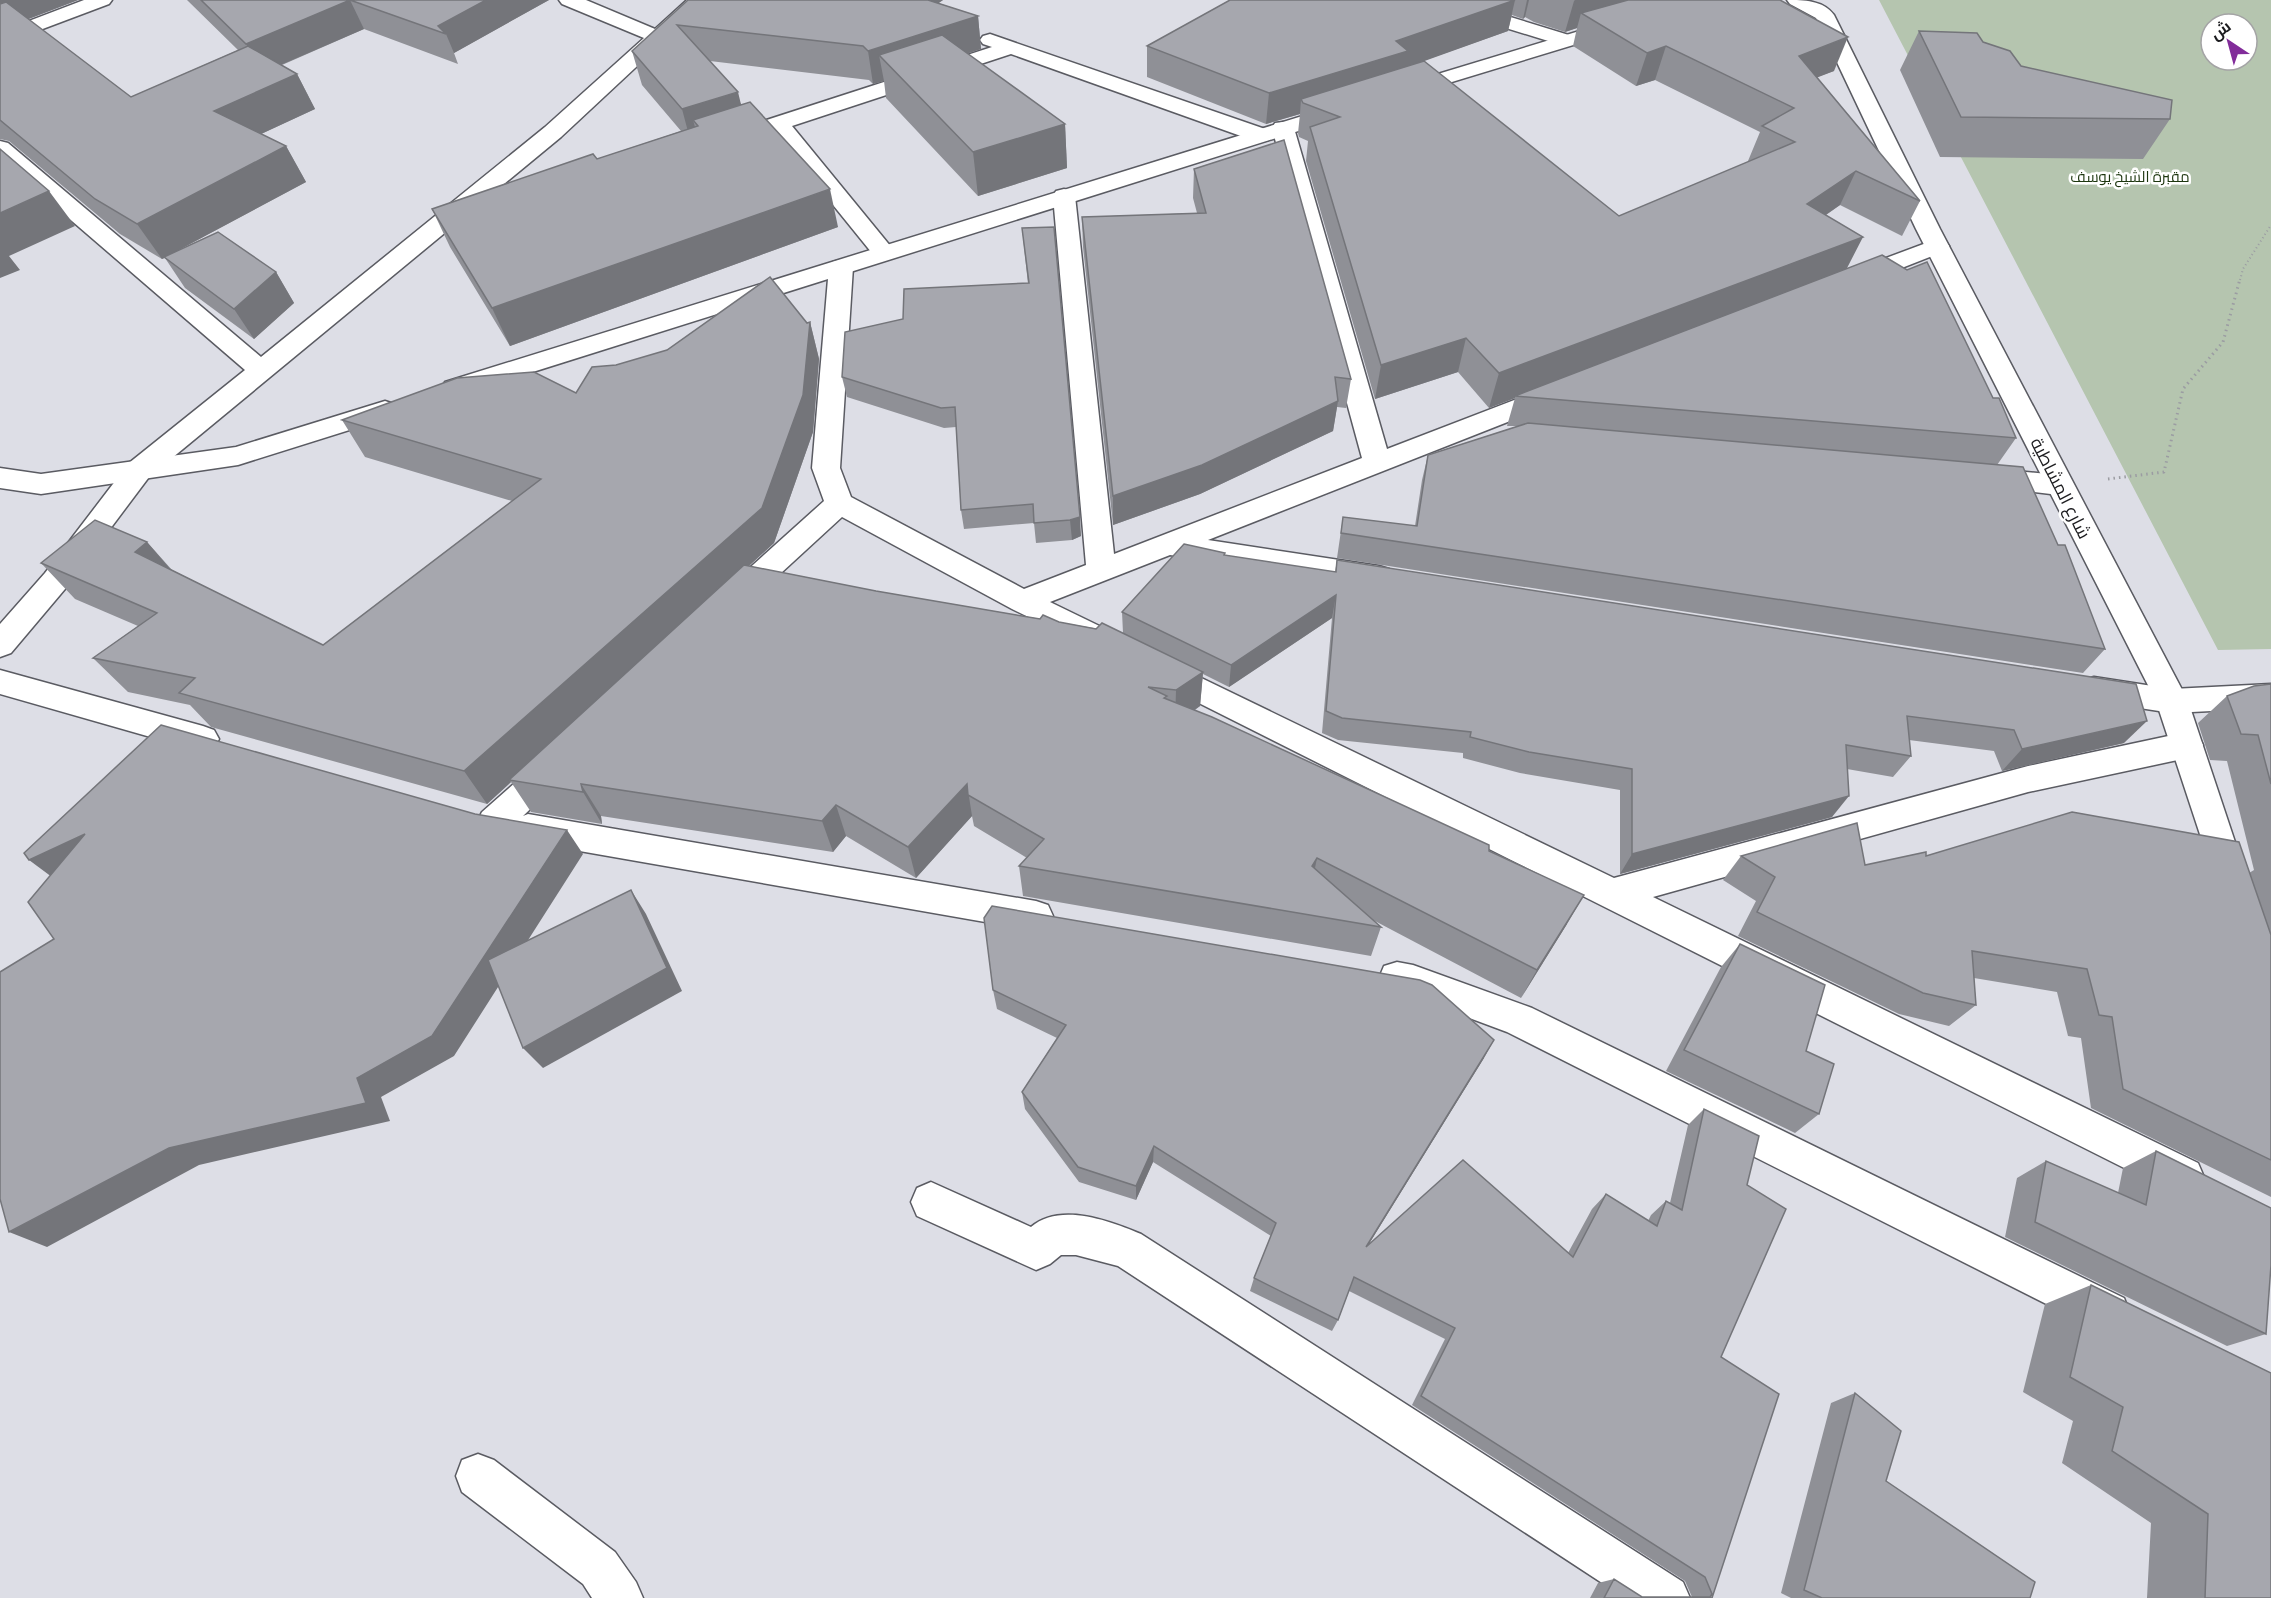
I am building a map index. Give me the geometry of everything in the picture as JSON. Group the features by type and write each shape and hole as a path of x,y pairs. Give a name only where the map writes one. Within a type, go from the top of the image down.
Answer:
{"street":[{"path":"0,39 102,0"},
{"path":"569,0 658,37"},
{"path":"0,645 55,581 139,470 553,132 699,0"},
{"path":"1435,0 1564,40"},
{"name":"شارع المشاطية","path":"1797,0 1824,15 1937,246 2172,701 2238,904"},
{"path":"432,395 1564,40 1643,18"},
{"path":"968,33 1260,135"},
{"path":"711,146 1010,48"},
{"path":"779,124 884,253"},
{"path":"1283,128 1377,462"},
{"path":"0,148 261,370"},
{"path":"1064,196 1101,570"},
{"path":"416,243 473,225"},
{"path":"1825,289 1937,246"},
{"path":"842,267 826,468 839,503 1022,601 2207,1189"},
{"path":"1022,601 1579,384"},
{"path":"0,478 41,484 238,456 409,402"},
{"path":"1456,432 1515,437"},
{"path":"1965,476 2059,485"},
{"path":"710,623 839,503"},
{"path":"1167,544 1404,581"},
{"path":"0,682 230,747"},
{"path":"2066,684 2172,701 2271,696"},
{"path":"1610,894 2028,779 2187,745"},
{"path":"494,822 572,750"},
{"path":"460,812 494,822 1072,922"},
{"path":"1366,973 1413,981 1519,1020 2142,1329"},
{"path":"931,1202 1036,1250 1053,1235 1076,1235 1127,1248 1667,1598"},
{"path":"478,1476 599,1568 620,1598"}],"path":[{"path":"2059,485 2164,472 2182,389 2223,342 2243,269 2271,225"}],"green space":[{"name":"مقبرة الشيخ يوسف","path":"1879,0 2271,0 2271,649 2218,650"}],"building":[{"path":"201,0 350,0 246,44"},
{"path":"350,0 486,0 438,26 446,34"},
{"path":"688,0 928,0 978,16 868,51 863,46 677,25 738,92 682,109 632,51"},
{"path":"1230,0 1515,0 1396,41 1408,51 1269,93 1147,46"},
{"path":"1628,0 1780,0 1848,37 1799,56 1920,201 1856,171 1807,204 1863,237 1499,373 1466,338 1381,365 1310,127 1340,117 1303,103 1301,99 1424,61 1619,216 1795,142 1762,126 1794,108 1666,46 1647,53 1581,13"},
{"path":"6,2 131,97 248,46 297,74 214,111 286,146 137,224 95,199 0,120 0,4"},
{"path":"1919,31 1977,33 1983,42 2010,51 2021,66 2172,100 2170,119 1961,117"},
{"path":"942,35 1065,124 973,152 879,55"},
{"path":"750,102 830,189 492,308 432,209 593,154 597,159 698,126 693,120"},
{"path":"1284,140 1351,379 1335,377 1338,401 1202,465 1113,496 1082,217 1206,213 1194,169"},
{"path":"0,149 49,191 0,213"},
{"path":"1054,227 1080,517 1034,523 1033,504 961,510 955,407 941,408 842,377 845,332 903,319 904,289 1029,283 1022,228"},
{"path":"218,232 276,272 234,309 164,257"},
{"path":"1882,255 1907,270 1927,262 1993,398 1999,398 2016,438 1515,396"},
{"path":"770,277 807,323 810,322 803,395 762,508 464,771 179,693 195,678 93,658 157,613 41,563 95,520 147,542 135,552 323,645 541,479 342,420 457,378 534,372 576,393 592,367 616,365 667,350"},
{"path":"1528,423 2023,467 2058,545 2065,545 2105,649 1341,533 1343,517 1417,526 1428,455"},
{"path":"1184,544 1225,553 1224,555 1336,572 1337,560 2136,684 2147,721 2022,749 2014,730 1907,716 1911,756 1846,745 1849,796 1632,854 1632,769 1529,752 1470,737 1471,732 1342,718 1326,711 1336,595 1231,665 1122,612"},
{"path":"744,565 876,591 1040,619 1043,615 1059,622 1096,629 1102,623 1203,672 1176,690 1148,687 1167,696 1164,698 1212,717 1489,845 1489,851 1584,895 1537,970 1317,858 1312,866 1381,927 1019,866 1044,839 968,795 967,784 908,847 836,805 822,821 581,784 583,792 509,780"},
{"path":"2271,684 2271,784 2258,735 2241,734 2227,696 2254,686"},
{"path":"161,725 475,814 567,830 432,1036 357,1078 366,1103 169,1148 9,1232 0,1199 0,972 54,939 28,902 85,834 29,860 24,853"},
{"path":"2072,812 2239,842 2271,935 2271,1160 2123,1089 2112,1017 2099,1015 2087,969 1972,951 1976,1005 1923,993 1757,912 1775,877 1741,856 1857,823 1865,865 1926,852 1926,856"},
{"path":"631,890 667,968 523,1048 488,960"},
{"path":"992,906 1420,980 1432,985 1494,1040 1366,1247 1463,1160 1573,1257 1606,1194 1657,1226 1666,1201 1682,1210 1704,1109 1759,1136 1747,1185 1786,1209 1721,1357 1779,1394 1712,1598 1604,1598 1614,1579 1642,1597 1710,1597 1712,1594 1705,1577 1421,1396 1455,1328 1354,1277 1338,1320 1254,1278 1276,1223 1154,1146 1136,1186 1078,1167 1022,1092 1066,1025 993,990 984,918"},
{"path":"1740,944 1825,985 1806,1051 1834,1064 1819,1114 1684,1050"},
{"path":"2156,1151 2271,1208 2271,1265 2266,1334 2035,1222 2046,1161 2146,1205"},
{"path":"2091,1285 2271,1373 2271,1598 2205,1598 2208,1514 2112,1451 2123,1407 2070,1377"},
{"path":"1855,1393 1901,1431 1886,1481 2035,1582 2030,1598 1822,1598 1804,1590"}]}
